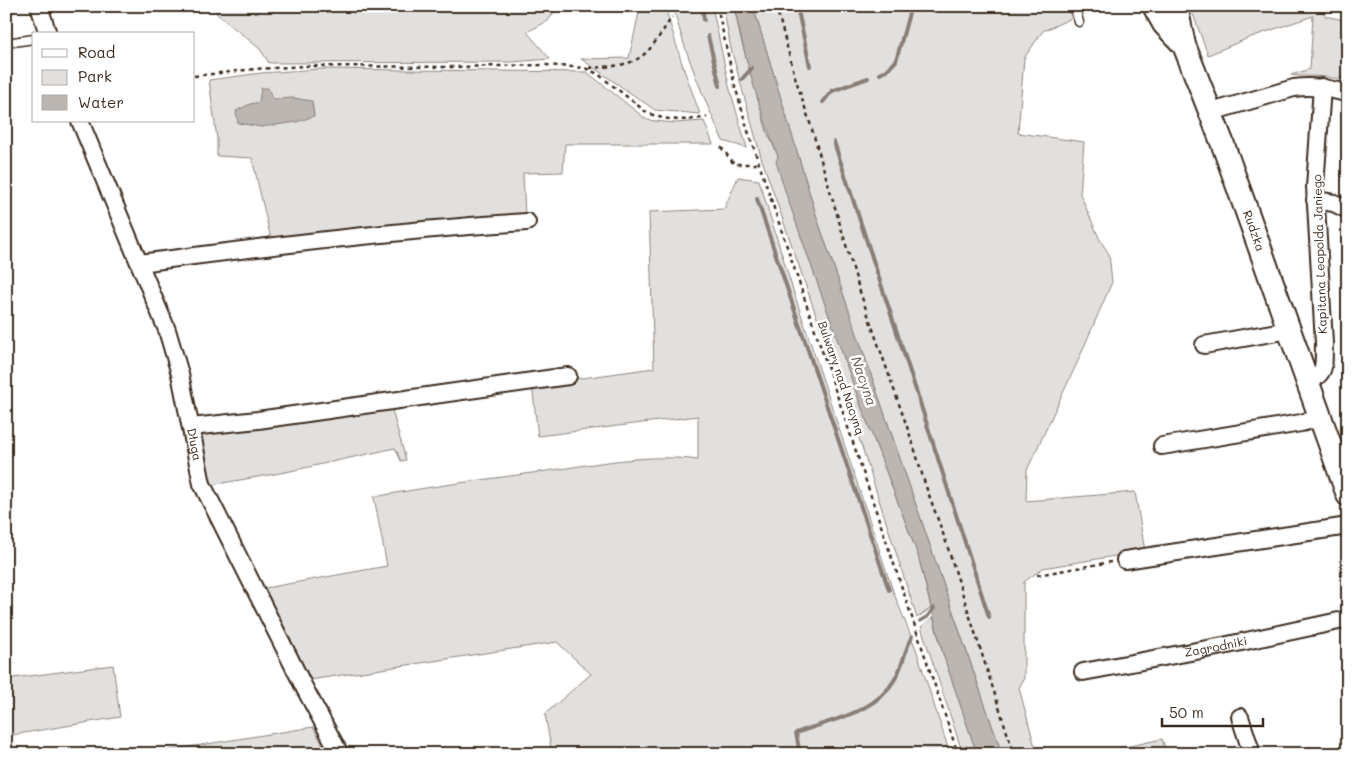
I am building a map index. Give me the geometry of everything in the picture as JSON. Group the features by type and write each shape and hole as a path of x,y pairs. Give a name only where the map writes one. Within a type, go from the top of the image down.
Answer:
{"main road":[{"name":"Rudzka","path":"1154,6 1164,24 1184,45"},
{"name":"Rudzka","path":"1174,6 1184,45 1211,112 1348,495"}],"street":[{"path":"39,6 47,32"},
{"path":"1211,112 1294,88 1322,87 1348,94"},
{"name":"Kapitana Leopolda Janiego","path":"1308,382 1319,376 1323,368 1324,343 1315,200 1322,87"},
{"name":"Długa","path":"80,122 170,337 180,374 202,484 305,689 340,754"},
{"path":"1315,200 1334,203 1348,210"},
{"path":"140,263 271,246 463,226 527,222"},
{"path":"1204,345 1289,330"},
{"path":"191,427 258,420 568,376"},
{"path":"1162,446 1301,423 1320,418"},
{"path":"1125,560 1348,526"},
{"name":"Zagrodniki","path":"1083,672 1223,646 1348,619"},
{"path":"1240,716 1252,754"}],"lane":[{"path":"1074,6 1080,22"},
{"path":"6,43 32,39"}],"path":[{"name":"Bulwary nad Nacyną","path":"717,6 735,86 759,164 958,754"},
{"path":"776,6 791,65 862,297 945,539 1014,754"},
{"path":"195,76 255,69 307,66 453,67 546,65 585,68 622,65 641,57 652,47 672,17"},
{"path":"585,68 598,74 653,116 674,120 707,117"},
{"path":"721,146 734,164 759,164"},
{"path":"1038,576 1125,560"}],"green space":[{"path":"215,6 558,6 548,21 527,32 550,59 512,62 269,63 260,49 217,14"},
{"path":"673,6 712,6 729,86 747,148 723,141 689,58"},
{"path":"723,6 734,6 740,36 767,132 778,156 795,219 861,406 918,555 931,608 917,618 862,447 761,157 731,49"},
{"path":"753,6 1061,6 1063,11 1069,12 1072,18 1043,31 1024,58 1018,133 1084,142 1080,194 1100,240 1109,254 1112,282 1027,470 1026,501 1135,492 1145,551 1043,568 1024,582 1024,678 1019,688 1037,754 1002,754 818,221"},
{"path":"1190,6 1324,6 1325,16 1348,21 1348,80 1291,75 1310,69 1313,16 1251,37 1208,55"},
{"path":"665,7 683,67 700,114 655,110 581,59 629,58 640,8"},
{"path":"319,69 587,72 647,120 674,123 704,121 713,144 565,144 563,172 523,173 525,217 271,239 252,158 217,156 217,139 209,80 261,73"},
{"path":"738,177 759,180 792,287 893,591 916,649 950,754 552,754 545,714 591,674 557,642 310,680 260,589 387,566 374,497 622,460 680,458 698,460 698,416 538,436 532,385 654,368 649,212 724,209"},
{"path":"390,403 406,460 401,461 395,448 286,472 211,485 199,435 206,431"},
{"path":"933,617 943,654 977,754 963,754 921,627"},
{"path":"113,665 120,717 6,736 6,679"},
{"path":"313,727 328,754 145,754"},
{"path":"1162,739 1167,754 1093,754"}],"water":[{"name":"Nacyna","path":"734,6 753,6 818,221 1002,754 977,754 943,654 918,555 861,406 787,197 776,162 778,156 753,82"},
{"path":"261,88 268,88 273,99 293,98 312,101 314,116 297,122 261,127 238,123 236,111 259,102"}],"waterway":[{"path":"702,6 704,20"},
{"path":"797,6 810,66"},
{"path":"880,74 896,61 911,6"},
{"path":"708,36 720,86"},
{"path":"742,79 752,68"},
{"path":"823,102 832,91 868,78"},
{"path":"834,142 989,617"},
{"path":"757,199 889,590"},
{"path":"920,621 927,617 934,608"},
{"path":"800,754 796,733 864,708 886,691 898,674 912,636"}]}
